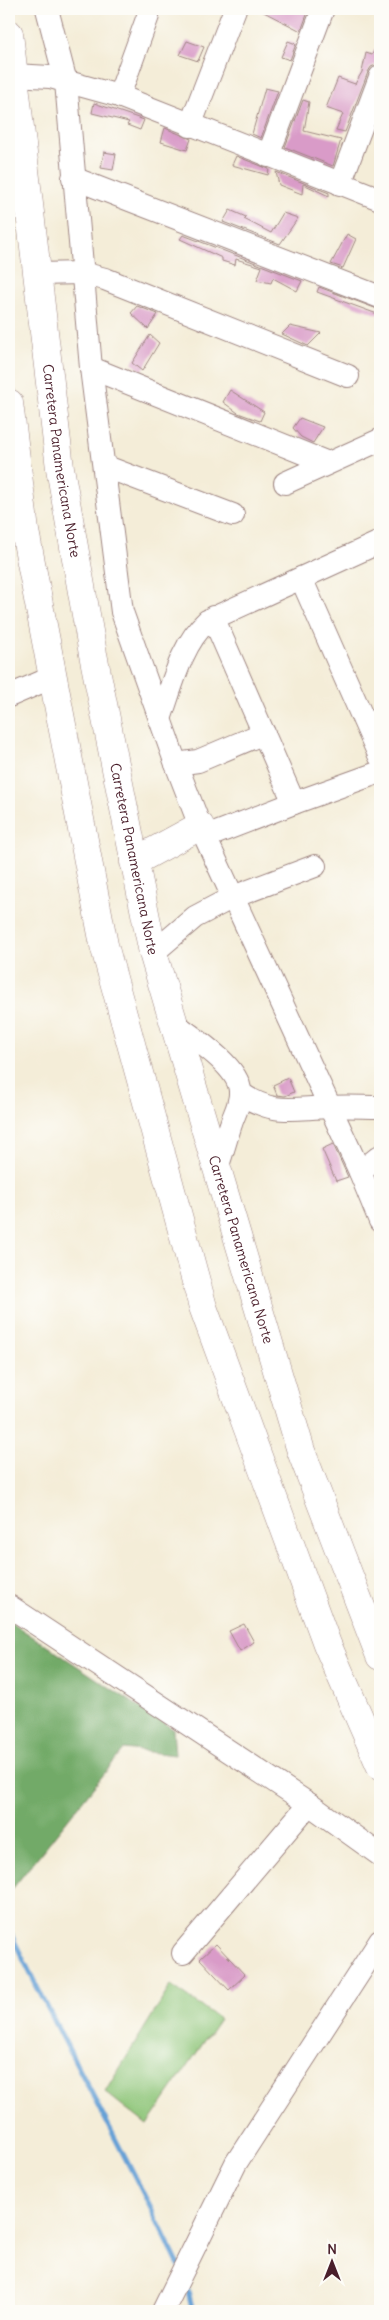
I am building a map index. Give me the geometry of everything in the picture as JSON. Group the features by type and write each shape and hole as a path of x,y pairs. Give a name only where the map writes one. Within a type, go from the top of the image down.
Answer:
{"highway":[{"name":"Carretera Panamericana Norte","path":"9,34 60,468 95,663 153,953 301,1451 380,1656"},
{"path":"9,403 24,531 104,945 203,1306 327,1644 380,1765"},
{"path":"134,862 203,831"}],"street":[{"path":"47,9 66,82 91,368 122,612 176,764 203,831 360,1172 380,1221"},
{"path":"190,126 234,9"},
{"path":"268,156 323,9"},
{"path":"119,96 148,16"},
{"path":"14,75 50,77 119,96 190,126 380,199"},
{"path":"340,184 380,77"},
{"path":"73,178 380,297"},
{"path":"38,274 82,273 124,285 348,376"},
{"path":"91,368 328,463"},
{"path":"285,483 380,440"},
{"path":"104,466 233,515"},
{"path":"160,719 180,663 196,632 213,617 380,542"},
{"path":"301,578 380,758"},
{"path":"213,617 294,803"},
{"path":"9,696 53,677"},
{"path":"176,764 206,758 264,733"},
{"path":"203,831 294,803 380,772"},
{"path":"153,953 171,935 195,917 234,898 315,866"},
{"path":"175,1024 230,1070 238,1081 240,1093 218,1168"},
{"path":"240,1093 252,1101 272,1108 293,1110 330,1107 380,1107"},
{"path":"360,1172 380,1156"},
{"path":"9,1606 309,1804 380,1855"},
{"path":"183,1953 309,1804"},
{"path":"163,2311 236,2163 380,1941"}],"green space":[{"path":"9,1621 173,1729 175,1755 124,1749 9,1893"},
{"path":"171,1985 220,2019 147,2125 105,2092"}],"building":[{"path":"258,9 309,9 301,31"},
{"path":"187,41 204,47 198,61 180,55"},
{"path":"288,41 296,44 290,60 281,57"},
{"path":"375,49 380,52 378,64 371,67 368,72 345,132 336,130 343,114 326,108 338,78 355,84 362,72 366,53 372,55"},
{"path":"265,88 278,91 261,138 252,134"},
{"path":"303,100 309,102 304,131 341,140 333,166 285,147"},
{"path":"94,103 144,120 140,130 127,125 129,122 92,113"},
{"path":"165,128 191,139 187,150 161,142"},
{"path":"104,152 116,154 113,170 101,168"},
{"path":"236,156 269,169 268,175 232,165"},
{"path":"276,172 329,193 329,196 303,184 302,194 279,185"},
{"path":"230,210 246,217 244,219 271,233 283,213 298,218 280,244 223,222"},
{"path":"347,234 356,239 343,268 331,264"},
{"path":"183,235 302,281 297,291 273,278 271,283 257,280 262,267 236,259 235,265 222,261 222,258 180,239"},
{"path":"319,287 380,310 380,315 317,292"},
{"path":"137,306 158,314 148,329 131,313"},
{"path":"290,326 321,333 308,346 282,334"},
{"path":"150,335 159,343 142,371 132,363"},
{"path":"230,390 264,412 260,421 238,413 223,402"},
{"path":"300,418 323,427 313,443 301,437 293,428"},
{"path":"288,1078 294,1092 285,1096 277,1095 273,1085"},
{"path":"333,1144 348,1177 336,1181 322,1149"},
{"path":"244,1624 254,1642 240,1651 229,1631"},
{"path":"216,1944 245,1975 229,1990 200,1959"}],"waterway":[{"path":"9,1930 179,2266"},
{"path":"186,2283 193,2311"}]}
